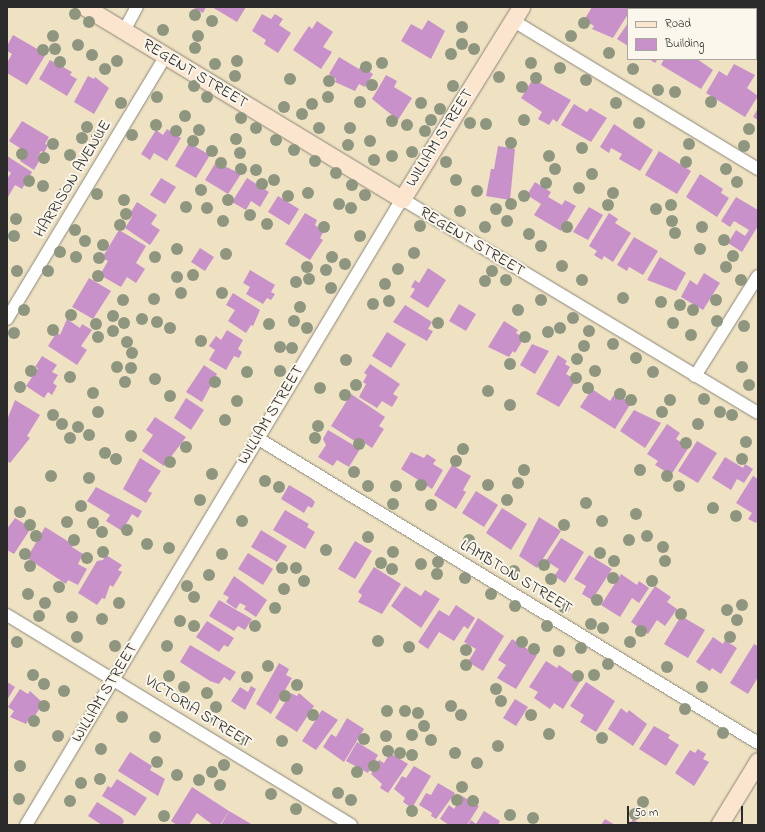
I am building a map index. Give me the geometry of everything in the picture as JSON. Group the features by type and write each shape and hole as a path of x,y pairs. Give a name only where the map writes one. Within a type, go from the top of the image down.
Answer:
{"street":[{"name":"REGENT STREET","path":"85,7 758,413"},
{"path":"124,30 137,7"},
{"path":"517,14 758,169"},
{"name":"WILLIAM STREET","path":"26,825 114,680 257,438 402,199 517,14"},
{"name":"HARRISON AVENUE","path":"7,319 166,55"},
{"path":"695,376 758,276"},
{"name":"LAMBTON STREET","path":"257,438 758,743"},
{"name":"VICTORIA STREET","path":"7,615 351,825"},
{"path":"719,825 758,761"}],"building":[{"path":"192,7 206,7 203,13"},
{"path":"212,7 246,7 237,22"},
{"path":"592,7 632,7 627,8 627,16 613,38 592,29 594,26 584,20"},
{"path":"724,7 742,7 742,8"},
{"path":"758,7 757,16 757,8 751,8"},
{"path":"262,14 271,19 275,14 283,19 279,25 291,33 278,53 264,44 266,40 252,31"},
{"path":"428,20 445,31 431,59 401,41 411,24 422,30"},
{"path":"317,21 333,32 323,47 332,52 321,69 293,50 309,26 312,29"},
{"path":"627,24 627,45 617,39"},
{"path":"13,35 46,54 27,85 7,73 7,63 12,54 7,51 7,46"},
{"path":"339,57 359,69 361,66 373,74 365,87 359,84 355,91 335,82 336,79 329,74"},
{"path":"50,60 72,72 70,75 77,79 67,96 39,79"},
{"path":"650,60 657,60 655,63"},
{"path":"664,60 698,60 713,70 701,89 661,65"},
{"path":"734,64 755,75 747,88 758,96 745,117 706,93 719,71 727,76"},
{"path":"386,75 397,81 394,87 412,98 398,120 372,99"},
{"path":"88,76 94,79 95,77 109,88 94,114 74,102"},
{"path":"533,79 571,100 557,122 553,119 549,125 538,119 542,112 521,98"},
{"path":"574,104 587,112 590,108 607,118 591,142 561,125"},
{"path":"758,108 758,120 753,117"},
{"path":"22,121 49,137 45,144 48,145 44,153 41,151 38,156 41,158 34,170 20,161 26,152 9,141"},
{"path":"614,124 653,150 640,171 619,159 622,154 611,148 609,153 600,147"},
{"path":"167,129 181,138 167,161 154,153 150,160 141,154 156,130 163,135"},
{"path":"189,143 210,155 196,178 175,166"},
{"path":"498,146 515,149 510,200 486,196 491,169 494,169"},
{"path":"659,151 691,171 677,194 645,175"},
{"path":"7,156 32,172 22,189 15,185 8,197 7,179 11,173 7,170"},
{"path":"216,162 241,174 228,194 205,180"},
{"path":"700,174 723,189 721,193 729,198 717,217 686,197"},
{"path":"161,178 176,187 165,204 150,195"},
{"path":"247,178 269,192 260,207 251,201 246,210 232,202"},
{"path":"535,182 551,192 548,197 562,205 565,200 576,206 561,231 534,215 541,204 527,195"},
{"path":"278,196 299,209 289,225 268,212"},
{"path":"736,197 758,210 758,226 742,252 728,243 736,230 745,236 749,230 734,221 730,227 721,221"},
{"path":"137,202 157,215 151,224 160,230 150,245 125,228 132,217 129,215"},
{"path":"589,207 603,215 588,240 573,232"},
{"path":"305,213 317,220 315,225 324,231 320,238 323,240 310,260 285,244"},
{"path":"609,213 618,219 615,223 631,233 613,262 604,256 602,260 594,255 597,251 589,246"},
{"path":"119,230 146,246 136,263 145,269 136,283 127,277 121,287 100,275 108,261 102,258"},
{"path":"634,237 658,251 643,275 629,267 627,271 617,265"},
{"path":"200,248 214,257 205,271 191,262"},
{"path":"660,257 686,273 676,291 647,280"},
{"path":"428,268 446,280 428,308 410,297 415,289 411,287 415,280 419,283"},
{"path":"250,270 275,285 271,292 275,294 271,300 267,298 263,304 246,294 250,287 243,283"},
{"path":"704,273 720,283 703,310 681,297 690,280 697,285"},
{"path":"89,278 111,291 93,319 72,307"},
{"path":"233,293 260,310 253,326 251,325 246,333 228,321 235,310 226,305"},
{"path":"459,304 476,314 466,331 449,321"},
{"path":"405,305 432,322 428,329 433,331 427,341 393,322"},
{"path":"67,319 80,328 82,324 92,330 81,346 87,350 77,365 48,346 57,332 60,335"},
{"path":"504,321 518,330 516,333 524,338 515,353 513,351 509,357 488,347"},
{"path":"227,330 243,340 238,349 242,352 239,358 234,356 226,370 209,360 215,350 209,346 216,336 221,340"},
{"path":"387,332 406,344 391,368 372,356"},
{"path":"532,344 549,351 535,374 520,365"},
{"path":"558,355 567,361 565,364 570,367 566,374 576,380 559,407 536,394"},
{"path":"42,356 57,365 52,372 58,375 53,383 57,386 52,395 48,392 44,398 26,386 38,368 35,367"},
{"path":"370,364 400,384 393,394 398,397 392,407 382,401 377,408 359,397 366,384 363,382 367,375 364,373"},
{"path":"204,365 217,374 202,402 186,392"},
{"path":"592,389 610,401 615,393 631,403 615,429 580,407"},
{"path":"351,394 385,417 379,426 384,429 372,448 363,442 361,445 331,426"},
{"path":"186,398 204,410 191,430 174,418"},
{"path":"15,400 40,415 27,436 30,438 10,463 7,461 7,420"},
{"path":"634,410 661,423 645,448 620,431"},
{"path":"155,417 186,437 164,466 142,451 153,435 146,430"},
{"path":"667,424 680,433 676,439 689,447 671,475 655,465 658,461 647,454"},
{"path":"328,430 360,449 349,467 337,460 333,466 318,457 326,445 323,439"},
{"path":"697,441 717,453 698,483 678,471"},
{"path":"411,452 424,458 427,454 436,460 433,464 443,470 432,489 401,469"},
{"path":"725,457 743,468 745,464 753,469 744,483 737,479 731,490 712,478"},
{"path":"140,458 161,471 148,491 152,493 146,503 123,489"},
{"path":"452,465 471,476 463,490 466,492 456,509 434,495"},
{"path":"753,476 758,479 758,520 756,523 748,519 752,513 736,503"},
{"path":"289,485 315,502 312,508 308,506 304,513 281,499"},
{"path":"96,487 142,511 138,518 132,514 122,531 106,521 110,515 87,501"},
{"path":"476,491 498,505 484,527 462,513"},
{"path":"502,508 527,524 511,550 486,533"},
{"path":"285,510 309,524 307,527 315,532 305,549 273,530"},
{"path":"539,517 561,531 537,568 519,556"},
{"path":"15,518 31,528 14,554 7,550 7,529"},
{"path":"45,527 74,545 72,547 83,554 78,564 87,569 78,585 68,580 66,584 27,558"},
{"path":"261,530 287,546 277,562 251,547"},
{"path":"561,538 584,552 565,583 554,576 559,569 546,561"},
{"path":"355,541 372,551 355,579 338,569"},
{"path":"248,553 273,569 263,585 238,569"},
{"path":"106,555 122,565 118,570 122,572 113,587 110,585 105,599 102,598 97,605 78,593 97,561 103,560"},
{"path":"589,555 612,569 592,600 582,594 586,586 574,579"},
{"path":"374,567 401,584 382,614 358,602 362,595 358,592"},
{"path":"621,574 637,585 639,581 649,588 639,603 632,598 620,617 601,605"},
{"path":"234,576 267,600 256,617 244,609 246,606 240,603 236,609 226,602 229,597 223,594"},
{"path":"405,586 421,596 425,590 440,599 421,628 391,606"},
{"path":"655,586 671,597 667,602 677,609 665,626 657,620 648,634 631,622"},
{"path":"219,600 252,619 245,630 238,626 234,631 209,616"},
{"path":"456,605 475,618 468,629 464,626 454,641 439,632 428,649 418,642 439,610 449,616"},
{"path":"681,616 705,630 688,658 664,644"},
{"path":"478,618 504,636 483,671 468,662 476,649 464,642"},
{"path":"207,621 234,638 228,647 224,645 219,652 196,637"},
{"path":"713,637 723,644 725,640 737,648 721,674 712,668 710,671 696,662"},
{"path":"512,639 537,655 516,689 497,678 506,665 498,660"},
{"path":"754,644 758,646 758,677 748,694 730,683"},
{"path":"190,645 236,672 230,681 224,677 219,684 210,681 180,662"},
{"path":"546,661 557,668 559,665 581,680 563,709 554,703 550,709 534,698 538,692 529,687"},
{"path":"279,663 289,669 286,675 292,678 271,714 256,704"},
{"path":"7,682 15,687 7,700"},
{"path":"586,682 615,701 596,732 580,722 584,715 570,706"},
{"path":"251,686 256,689 245,710 231,701 240,687 248,692"},
{"path":"20,689 28,694 30,691 43,703 33,719 30,718 26,724 10,717 14,711 8,707"},
{"path":"291,693 297,696 299,693 314,706 297,732 275,718"},
{"path":"515,699 528,707 516,726 503,718"},
{"path":"621,708 627,713 629,710 647,724 633,746 608,729"},
{"path":"322,710 338,720 316,750 302,741"},
{"path":"347,718 364,729 344,762 323,747 331,734 336,737"},
{"path":"654,726 670,735 668,738 679,745 666,766 639,749"},
{"path":"357,742 378,755 368,773 346,761"},
{"path":"698,749 706,754 703,759 709,762 694,786 675,773 690,750 695,753"},
{"path":"130,752 152,766 150,770 165,779 158,796 118,771"},
{"path":"390,753 408,764 388,793 380,788 382,784 371,774 379,760 384,763"},
{"path":"414,766 431,776 412,808 403,802 405,798 394,789 402,776 406,778"},
{"path":"117,779 147,798 135,816 102,796 108,786 111,788"},
{"path":"438,783 455,793 436,819 431,816 432,813 419,805 426,793 431,795"},
{"path":"192,787 229,811 220,825 213,825 197,813 189,825 177,825 171,821"},
{"path":"462,796 479,806 467,825 449,825 440,819 449,805 454,809"},
{"path":"97,802 121,817 124,821 122,825 102,825 88,816"},
{"path":"229,811 253,825 221,825"},
{"path":"484,811 500,821 498,825 468,825 471,820 476,824"},
{"path":"605,819 615,825 601,825"},
{"path":"633,819 642,825 629,825"}]}
